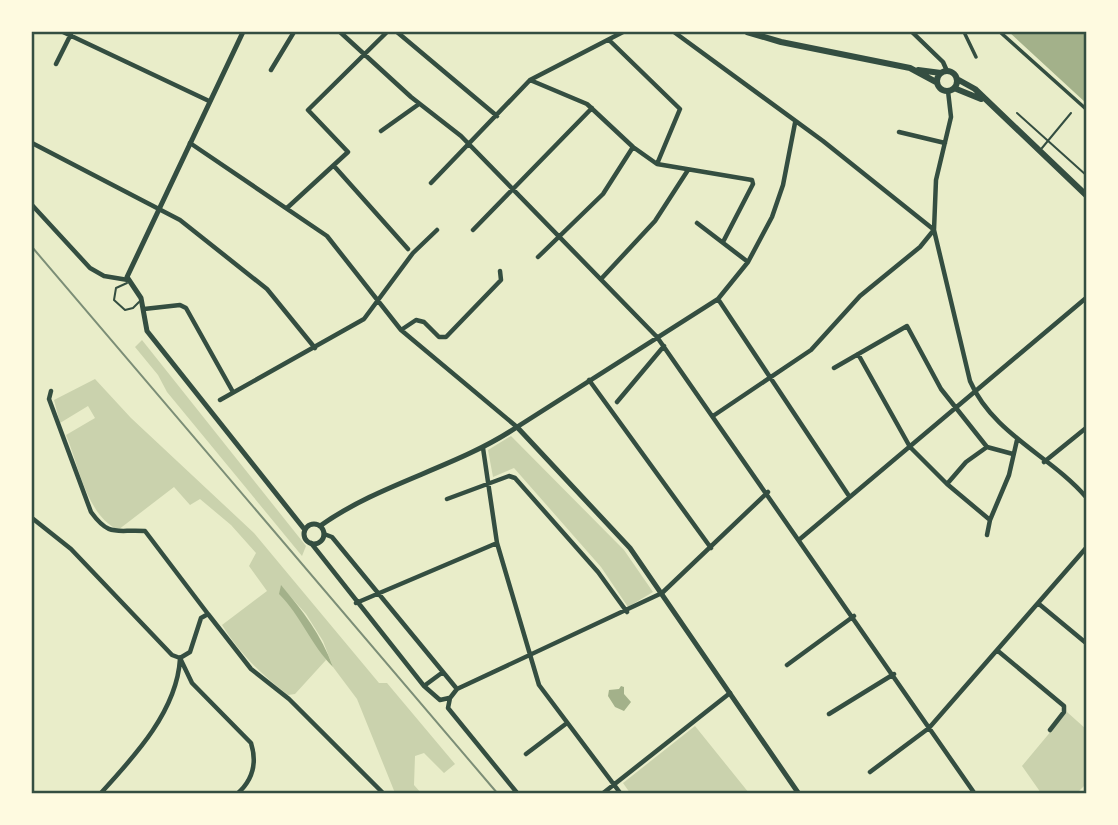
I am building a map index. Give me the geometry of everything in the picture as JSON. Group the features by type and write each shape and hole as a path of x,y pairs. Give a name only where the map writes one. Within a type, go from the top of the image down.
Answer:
{"main road":[{"path":"747,32 781,42 918,70 944,72 975,89 1087,195"},
{"path":"918,70 936,82 939,88 989,104"},
{"path":"936,82 944,72"},
{"path":"951,90 957,79"}],"street":[{"path":"63,32 71,33 209,101"},
{"path":"128,281 159,208 243,32"},
{"path":"271,70 294,32"},
{"path":"340,32 419,104 469,145 657,337 768,492 975,793"},
{"path":"287,208 348,152 307,110 387,32"},
{"path":"397,32 497,116"},
{"path":"431,183 530,80 623,32"},
{"path":"674,32 934,230"},
{"path":"912,32 943,61 944,72"},
{"path":"964,32 976,57"},
{"path":"1000,32 1087,108"},
{"path":"56,64 71,33"},
{"path":"609,40 680,109 672,134 657,164"},
{"path":"530,80 592,108 633,148 657,164 752,180 753,184 723,242"},
{"path":"951,90 951,117 936,180 934,230 956,333 975,391 1017,440 1087,497"},
{"path":"381,131 419,104"},
{"path":"474,230 592,108"},
{"path":"305,530 312,524 320,526 346,510 483,448 718,299 748,262 776,206 795,122"},
{"path":"899,132 945,143"},
{"path":"32,143 159,208 205,238 267,289 315,348"},
{"path":"190,143 327,236 376,302 401,330 517,427 630,548 799,793"},
{"path":"538,257 603,194 633,148"},
{"path":"334,165 408,249"},
{"path":"601,278 655,221 688,170"},
{"path":"32,205 77,255 100,275 128,281 141,298 144,324 153,339 273,486 305,530 305,537 424,686 440,700 450,698"},
{"path":"697,223 748,262"},
{"path":"220,400 364,319 414,253 437,230"},
{"path":"713,416 811,350 860,296 920,247 934,230"},
{"path":"401,330 415,320 424,322 439,337 446,337 501,280 500,271"},
{"path":"800,539 1087,298"},
{"path":"718,299 849,497"},
{"path":"144,309 180,305 186,308 233,392"},
{"path":"834,368 907,326 941,389 987,447 1013,454"},
{"path":"617,402 664,346"},
{"path":"858,354 910,447 989,520"},
{"path":"589,380 711,548"},
{"path":"51,391 49,399 91,512 102,527 114,533 145,531 251,669 289,699 384,793"},
{"path":"1044,462 1087,428"},
{"path":"986,535 989,520 1009,475 1017,440"},
{"path":"947,484 965,462 987,447"},
{"path":"483,448 497,543 539,685 621,793"},
{"path":"447,499 509,476 515,478 598,572 627,611"},
{"path":"517,793 448,708 450,698 457,689 662,593 768,492"},
{"path":"32,518 63,541 172,655 180,658 191,683 251,743 255,755 253,771 237,793"},
{"path":"320,526 324,534 332,537 457,689"},
{"path":"311,543 320,542 324,534"},
{"path":"356,603 497,543"},
{"path":"870,772 929,728 1087,548"},
{"path":"1039,604 1087,643"},
{"path":"180,658 190,652 201,618 208,614"},
{"path":"788,666 854,616"},
{"path":"998,651 1064,706 1064,712 1050,730"},
{"path":"100,793 123,768 160,717 179,680 180,658"},
{"path":"424,686 443,672"},
{"path":"829,714 894,674"},
{"path":"601,793 731,692"},
{"path":"526,754 567,723"}],"lane":[{"path":"1017,113 1087,175"},
{"path":"1040,152 1071,113"},
{"path":"128,281 116,288 114,300 121,308 129,310 137,306 141,298"}],"shaded area":[{"path":"1009,32 1086,32 1086,103"},
{"path":"142,340 306,546 302,556 167,392 158,375 135,347"},
{"path":"95,379 131,418 254,533 379,683 387,683 455,764 444,773 424,753 415,756 414,785 421,793 395,793 357,699 333,667 323,641 306,614 281,586 280,594 297,612 326,660 295,694 288,695 252,663 222,625 267,591 249,566 256,553 231,525 200,499 190,505 174,487 118,530 107,523 91,501 66,435 95,418 88,406 60,423 54,400"},
{"path":"511,436 624,550 653,592 628,607 601,567 514,468 493,477 488,450"},
{"path":"281,585 311,623 333,667 279,594"},
{"path":"621,686 631,702 624,711 615,707 608,696 609,690 619,689"},
{"path":"1067,712 1086,729 1086,784 1077,793 1041,793 1022,766"},
{"path":"695,726 749,793 630,793 623,783"}],"railway":[{"path":"32,247 498,794"}]}
